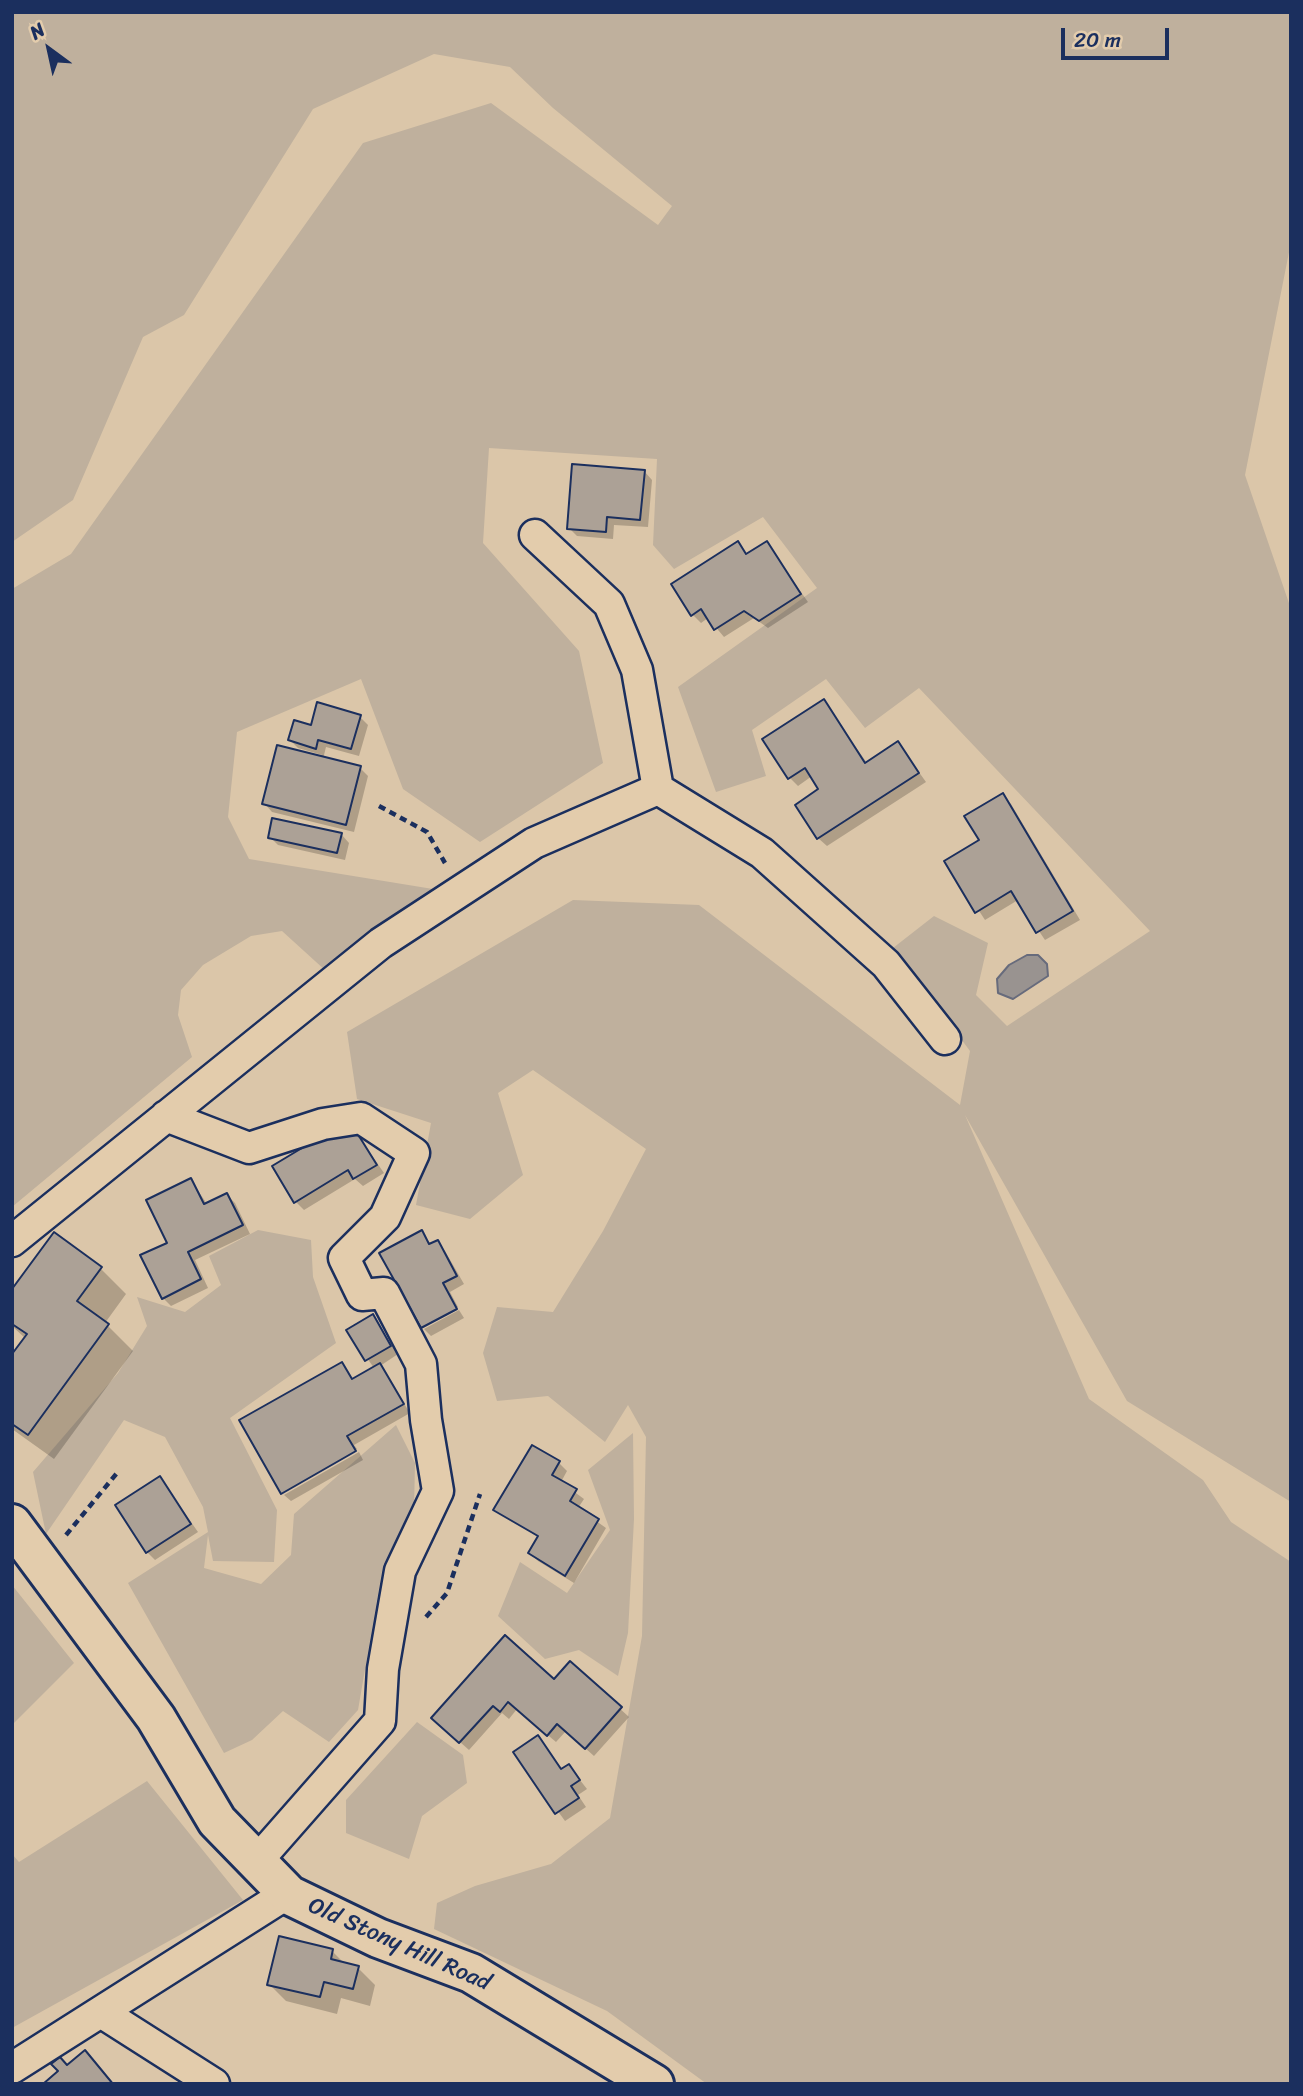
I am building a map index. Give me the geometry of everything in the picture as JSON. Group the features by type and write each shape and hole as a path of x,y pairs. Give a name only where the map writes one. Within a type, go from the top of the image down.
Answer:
{"street":[{"path":"535,535 609,604 637,670 658,789 762,853 886,964 945,1039"},
{"path":"12,1241 381,943 534,844 658,789"},
{"path":"166,1116 249,1148 323,1124 361,1118 414,1153 385,1217 344,1258 362,1295 384,1293 421,1364 438,1491 400,1571 383,1669 380,1721 257,1861"},
{"name":"Old Stony Hill Road","path":"12,1524 156,1717 217,1821 288,1893 378,1938 471,1973 654,2084"},
{"path":"12,2068 288,1893"},
{"path":"101,2012 214,2084"}],"path":[{"path":"379,806 427,832 461,891"},
{"path":"43,1563 117,1473"},
{"path":"423,1622 447,1593 480,1493"}],"shaded area":[{"path":"12,12 1291,12 1291,242 1245,475 1291,609 1291,1502 1127,1401 965,1115 1089,1399 1203,1480 1231,1522 1291,1562 1291,2084 707,2084 607,2011 434,1929 437,1903 475,1886 551,1864 610,1818 642,1636 646,1437 628,1405 605,1442 548,1396 497,1401 483,1353 497,1307 553,1312 603,1231 646,1149 533,1070 498,1093 523,1175 470,1219 416,1205 431,1123 357,1099 347,1032 573,900 699,905 960,1105 970,1051 893,948 934,916 988,943 976,995 1007,1026 1150,931 919,688 865,728 826,679 752,730 766,776 716,792 678,687 817,588 763,517 674,569 653,545 657,459 489,448 483,543 579,651 603,763 480,842 403,789 361,679 237,732 228,817 249,859 439,890 326,971 282,931 251,936 203,965 181,990 178,1015 192,1057 12,1207 12,589 71,554 363,143 491,103 658,225 672,206 553,108 510,67 434,54 313,109 184,315 143,337 73,500 12,542"},
{"path":"1027,955 1038,955 1047,964 1048,976 1013,999 998,993 997,979 1009,965"},
{"path":"258,1230 311,1240 313,1277 336,1343 230,1418 277,1510 274,1562 213,1561 208,1535 204,1568 261,1584 291,1555 294,1514 396,1425 415,1463 414,1508 383,1565 358,1710 329,1742 283,1711 252,1740 224,1753 128,1583 208,1532 203,1507 165,1437 124,1420 46,1534 33,1472 118,1373 147,1326 137,1297 185,1312 221,1285 209,1256"},
{"path":"633,1433 634,1519 628,1633 618,1676 579,1650 545,1659 498,1616 520,1562 567,1593 610,1530 588,1470"},
{"path":"12,1585 74,1663 12,1725"},
{"path":"417,1722 463,1755 467,1783 422,1816 409,1859 346,1833 346,1800"},
{"path":"147,1781 243,1900 12,2028 12,1854 19,1862"}],"building":[{"path":"572,464 645,470 640,520 607,517 606,532 567,529"},
{"path":"738,541 746,554 767,541 801,594 759,621 744,611 714,630 701,609 691,616 671,584"},
{"path":"824,699 865,763 898,741 919,773 817,839 795,805 818,789 805,768 788,779 762,739"},
{"path":"317,702 361,715 351,749 318,740 316,749 288,740 294,720 311,725"},
{"path":"277,745 361,766 346,825 262,804"},
{"path":"1003,793 1073,911 1036,933 1011,891 975,913 944,861 979,840 964,816"},
{"path":"272,818 342,833 337,853 268,838"},
{"path":"354,1128 377,1165 353,1179 348,1170 294,1203 272,1166 332,1130"},
{"path":"191,1178 204,1204 227,1193 243,1225 188,1252 201,1279 162,1299 140,1255 167,1243 146,1200"},
{"path":"422,1230 429,1244 438,1240 457,1276 443,1283 457,1309 421,1328 379,1253"},
{"path":"54,1232 102,1267 77,1301 109,1324 28,1435 12,1424 12,1354 27,1334 12,1324 12,1289"},
{"path":"373,1314 391,1346 365,1361 346,1330"},
{"path":"342,1362 352,1379 380,1363 404,1404 347,1436 356,1451 281,1494 239,1420"},
{"path":"532,1445 560,1461 552,1475 577,1489 570,1501 599,1519 565,1576 528,1553 538,1536 493,1510"},
{"path":"160,1476 191,1524 146,1553 115,1505"},
{"path":"505,1635 554,1679 570,1661 622,1707 585,1749 557,1724 547,1736 508,1702 500,1712 493,1706 459,1743 431,1718"},
{"path":"538,1735 561,1769 569,1764 580,1780 571,1786 579,1798 555,1814 513,1752"},
{"path":"279,1936 333,1949 331,1959 359,1966 353,1989 324,1982 320,1997 267,1985"},
{"path":"85,2050 113,2084 43,2084 58,2071 51,2064 60,2057 67,2065"}]}
